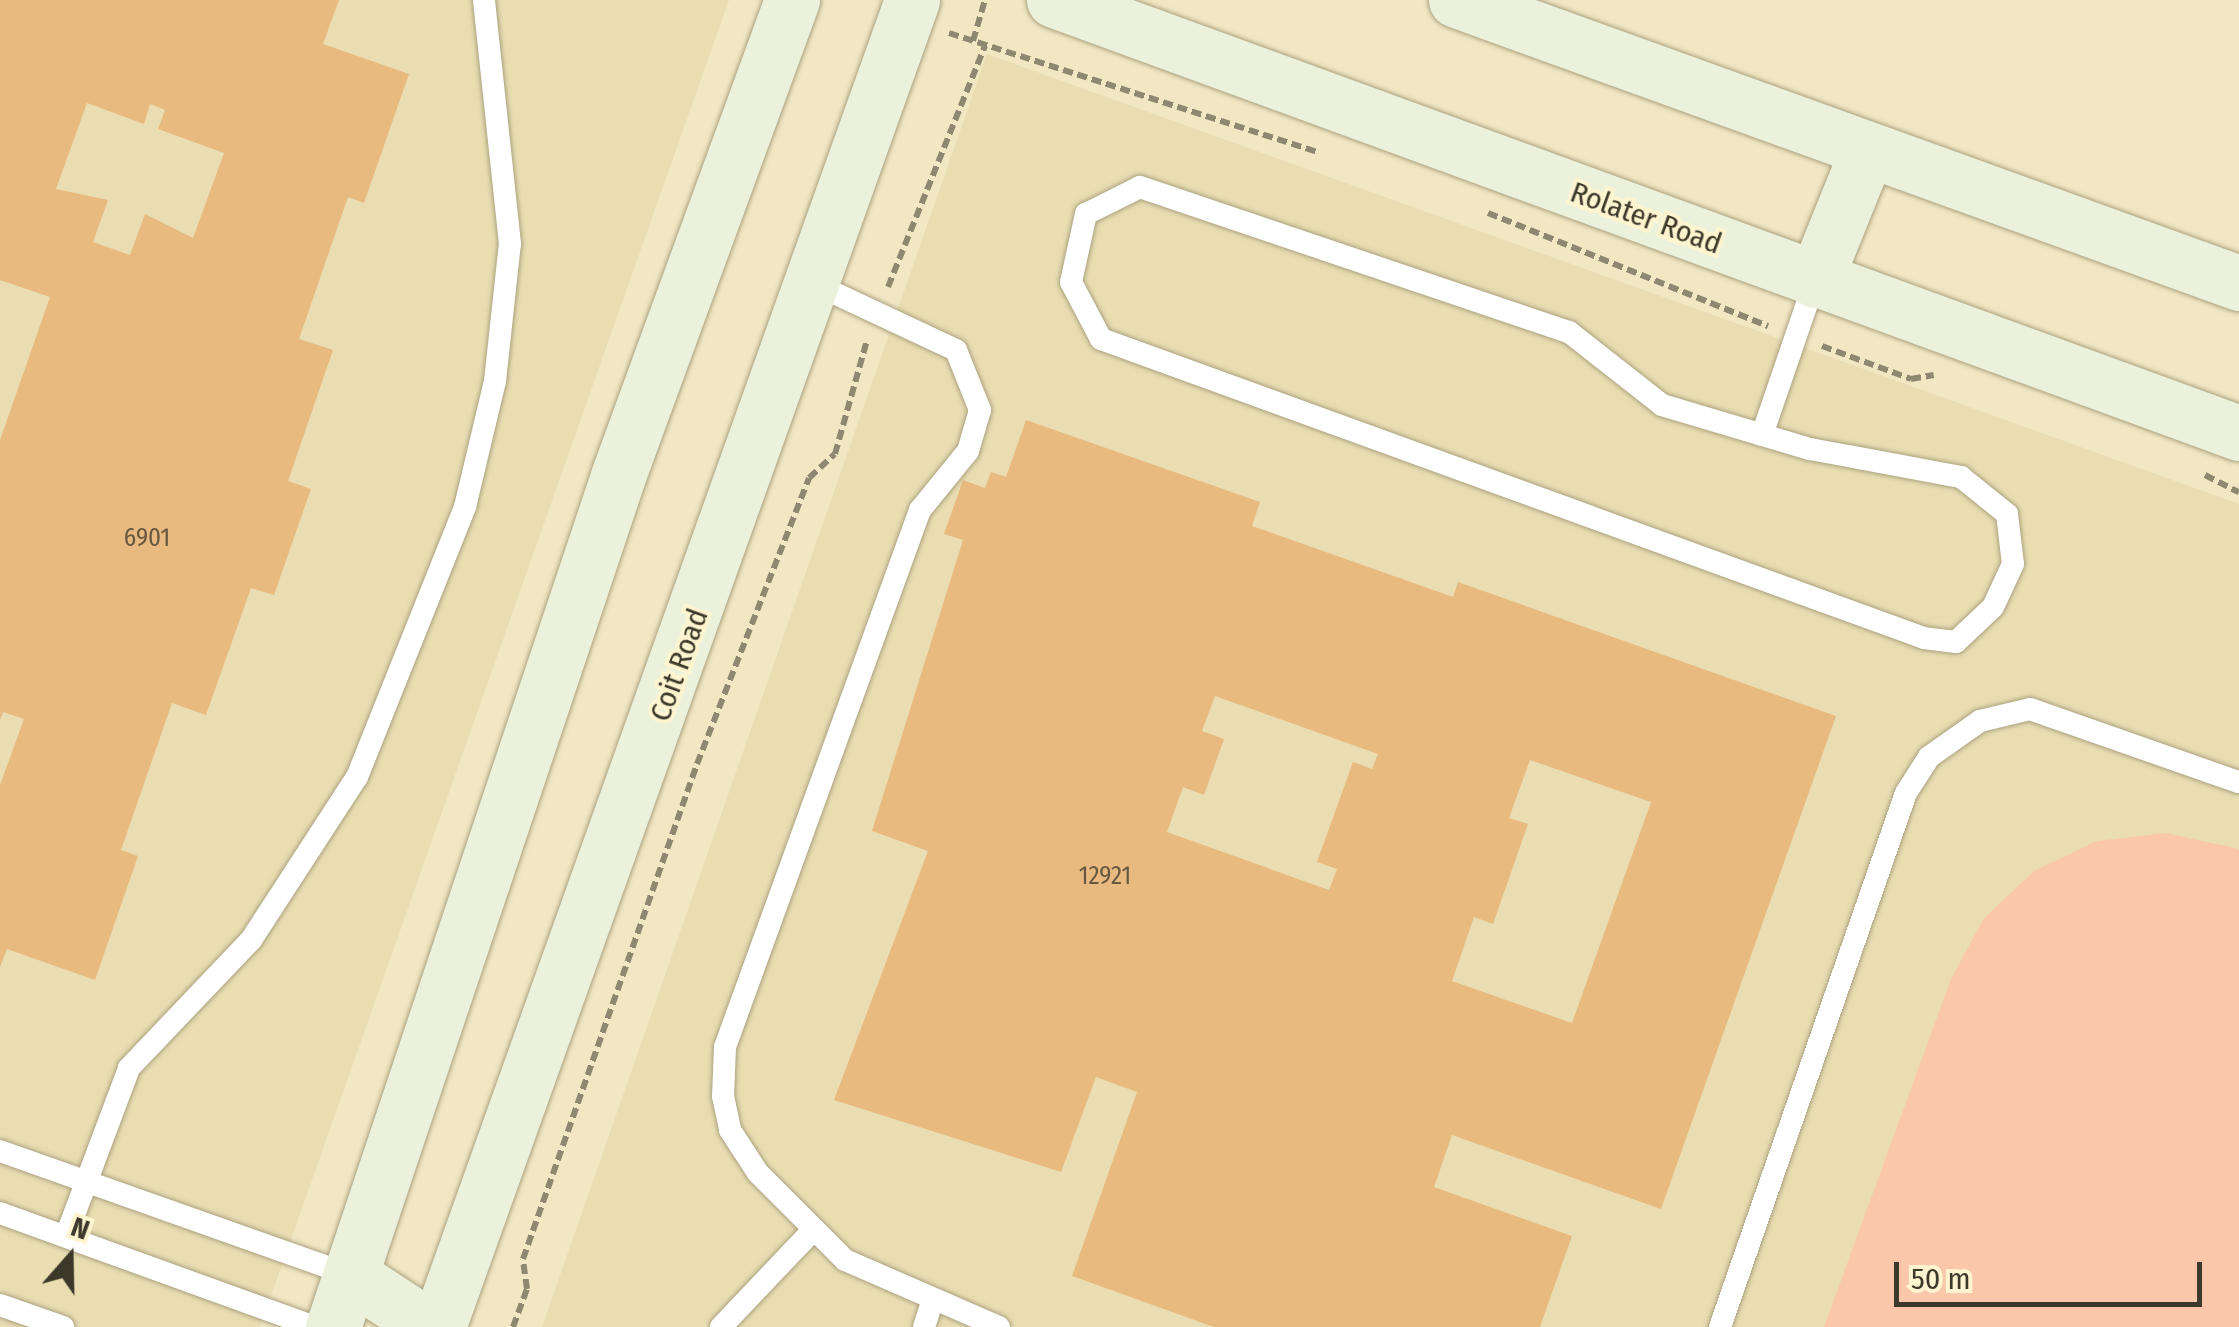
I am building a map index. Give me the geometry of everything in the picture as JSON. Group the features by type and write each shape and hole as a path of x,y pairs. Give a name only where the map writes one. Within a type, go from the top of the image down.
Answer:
{"main road":[{"path":"333,1327 618,476 792,0"},
{"name":"Coit Road","path":"438,1327 814,284 912,0"},
{"name":"Rolater Road","path":"1054,0 2239,434"},
{"path":"1456,0 2239,283"},
{"path":"1815,280 1868,149"},
{"path":"352,1276 430,1327"}],"lane":[{"path":"66,1236 136,1058 205,998 319,846 391,708 465,507 495,381 510,244 484,0"},
{"path":"1140,187 1569,332 1662,406 1762,435 1961,476 2007,514 2012,564 1993,607 1956,642 1924,638 1101,338 1072,282 1086,214 1140,187"},
{"path":"1762,435 1815,280"},
{"path":"814,284 878,310 956,350 980,410 968,450 920,510 725,1047 730,1130 845,1260 932,1302 999,1327"},
{"path":"1720,1327 1906,793 1929,757 1980,721 2030,709 2239,782"},
{"path":"0,1151 352,1276"},
{"path":"0,1214 315,1327"},
{"path":"722,1327 814,1229"},
{"path":"924,1327 932,1302"},
{"path":"0,1305 63,1327"}],"path":[{"path":"985,0 973,41 984,46 1332,156"},
{"path":"513,1327 518,1314 523,1259 697,764 809,478 835,454 840,411 984,46"},
{"path":"1482,210 1546,244 1911,378 1942,373"},
{"path":"2197,470 2239,492"}],"shaded area":[{"path":"0,0 729,0 260,1327 0,1327"},
{"path":"987,54 2239,504 2239,1327 542,1327"},
{"path":"2166,833 2239,849 2239,1327 1824,1327 1951,979 1984,918 2034,871 2097,841"}],"building":[{"path":"0,0 339,0 323,44 409,74 364,203 348,197 299,339 333,350 288,481 311,489 274,595 251,588 206,715 172,703 121,850 138,856 95,980 7,949 0,967 0,785 24,719 3,712 0,720 0,440 50,297 0,280","holes":["87,103 144,124 150,104 165,110 158,129 224,153 193,238 145,214 130,255 93,242 108,200 56,189"]},
{"path":"1026,420 1260,502 1252,526 1453,597 1458,582 1836,716 1661,1209 1452,1135 1434,1187 1572,1236 1540,1327 1214,1327 1072,1276 1137,1092 1096,1077 1061,1172 834,1100 928,851 872,831 963,540 944,534 963,480 985,488 991,472 1006,477","holes":["1215,696 1378,754 1372,769 1353,762 1317,862 1337,869 1329,890 1167,832 1183,787 1204,795 1224,739 1202,731","1530,760 1651,802 1572,1023 1452,981 1474,917 1493,924 1528,824 1509,818"]}]}
